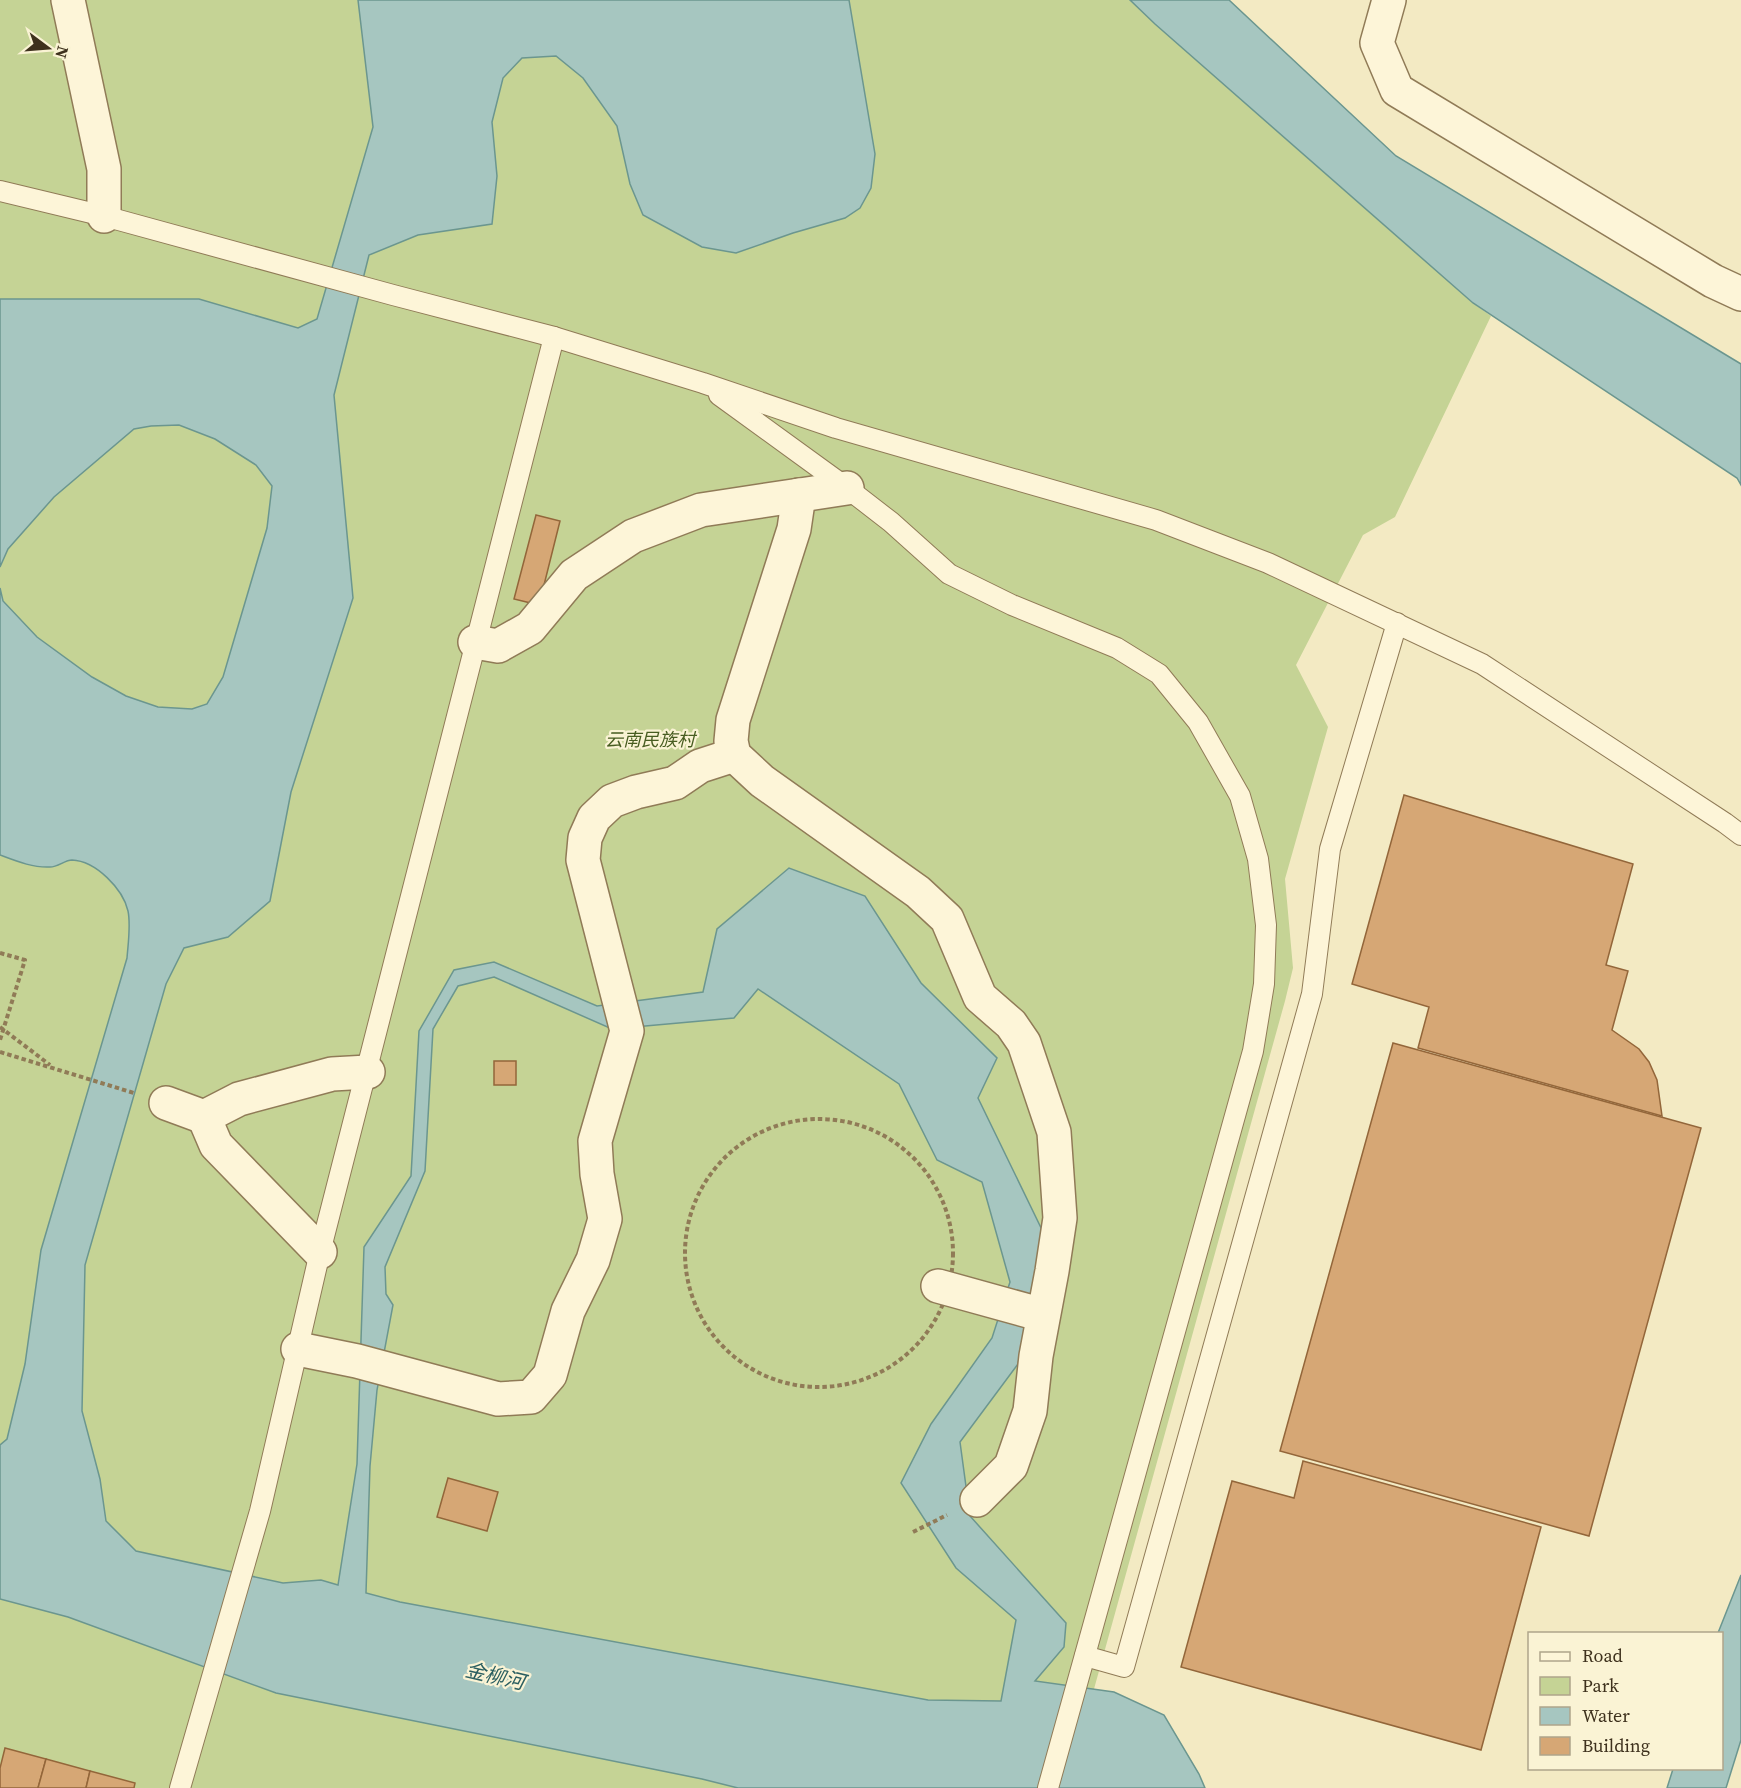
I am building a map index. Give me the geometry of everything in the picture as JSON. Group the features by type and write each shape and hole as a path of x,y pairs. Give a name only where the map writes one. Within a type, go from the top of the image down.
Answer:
{"street":[{"path":"68,0 104,169 104,216"},
{"path":"1389,0 1377,43 1397,90 1713,281 1741,294"},
{"path":"475,642 498,646 530,628 574,575 633,536 701,510 847,488"},
{"path":"799,495 794,529 733,720 731,741 734,755 762,781 918,892 947,919 980,997 1011,1024 1024,1043 1054,1132 1060,1218 1052,1271 1038,1314 1030,1411 1011,1466 977,1500"},
{"path":"298,1349 357,1361 498,1399 531,1396 550,1375 568,1311 593,1260 605,1219 597,1174 596,1141 627,1031 583,860 585,838 594,818 612,801 636,792 675,783 700,766 734,755"},
{"path":"165,1103 204,1117 239,1099 332,1074 368,1072"},
{"path":"204,1117 216,1145 320,1252"},
{"path":"943,1287 1038,1314"}],"lane":[{"path":"0,191 104,216 393,295 554,336 836,428 1156,520 1268,563 1482,664 1725,822 1741,835"},
{"path":"180,1788 203,1702 261,1511 320,1252 368,1072 554,336"},
{"path":"703,383 891,522 949,574 1012,605 1117,648 1159,674 1198,722 1240,796 1258,859 1266,925 1264,984 1253,1051 1048,1788"},
{"path":"1085,1656 1124,1667 1312,994 1330,849 1397,623"}],"path":[{"path":"0,953 25,960 0,1040"},
{"path":"2,1028 53,1067"},
{"path":"0,1052 165,1103"},
{"path":"818,1118 864,1125 897,1142 925,1168 944,1200 953,1237 952,1272 943,1287 942,1306 924,1336 899,1361 889,1367 868,1379 834,1387 807,1388 781,1383 756,1372 734,1357 709,1330 692,1297 685,1259 688,1222 702,1187 725,1157 755,1134 790,1121 818,1118"}],"green space":[{"name":"云南民族村","path":"0,0 1130,0 1473,303 1491,316 1395,517 1363,535 1296,665 1328,727 1285,879 1293,968 1094,1689 1069,1788 0,1788"}],"water":[{"name":"金柳河","path":"358,0 849,0 875,154 871,188 860,208 845,218 736,253 702,247 643,215 630,184 617,126 583,78 556,56 522,58 503,78 492,122 497,176 492,224 418,235 369,255 334,395 353,598 291,792 270,901 228,937 184,948 166,984 85,1265 82,1411 100,1479 106,1521 136,1551 283,1583 321,1580 338,1585 357,1464 364,1247 411,1176 419,1031 454,970 494,962 597,1006 703,992 717,929 789,868 865,896 921,983 997,1058 978,1098 1045,1236 1018,1364 960,1442 970,1516 1066,1623 1064,1647 1035,1681 1114,1692 1164,1715 1205,1788 738,1788 276,1693 68,1617 0,1599 0,1445 7,1439 25,1364 41,1250 127,958 129,916 121,894 107,878 90,865 72,860 53,867 44,867 25,864 0,855 0,588 3,601 37,637 92,677 126,696 158,707 192,709 207,704 223,677 267,528 272,486 256,465 215,439 179,425 134,429 54,497 8,549 0,567 0,299 199,299 298,328 317,319 373,127","holes":["494,977 612,1029 734,1018 758,989 899,1084 937,1160 982,1182 1010,1282 992,1338 931,1424 901,1483 956,1568 1016,1620 1001,1701 928,1700 400,1602 366,1593 370,1466 377,1390 393,1305 386,1294 385,1267 425,1171 433,1029 458,986"]},
{"path":"1130,0 1229,0 1396,156 1741,364 1741,485 1737,478 1473,303"},
{"path":"1741,1575 1741,1740 1726,1788 1667,1788 1673,1770 1723,1770 1723,1632 1718,1632"}],"building":[{"path":"536,515 560,521 539,605 514,599"},
{"path":"1404,795 1633,864 1606,965 1628,971 1612,1030 1639,1049 1649,1062 1657,1080 1662,1116 1418,1048 1429,1007 1352,984"},
{"path":"1393,1043 1701,1128 1589,1536 1280,1451"},
{"path":"494,1061 516,1061 516,1085 494,1085"},
{"path":"1303,1461 1541,1527 1481,1750 1181,1667 1232,1481 1294,1498"},
{"path":"448,1478 498,1492 487,1531 437,1517"},
{"path":"5,1748 46,1759 38,1788 0,1788 0,1768"},
{"path":"46,1759 90,1771 86,1788 38,1788"},
{"path":"90,1771 135,1783 134,1788 86,1788"}]}
